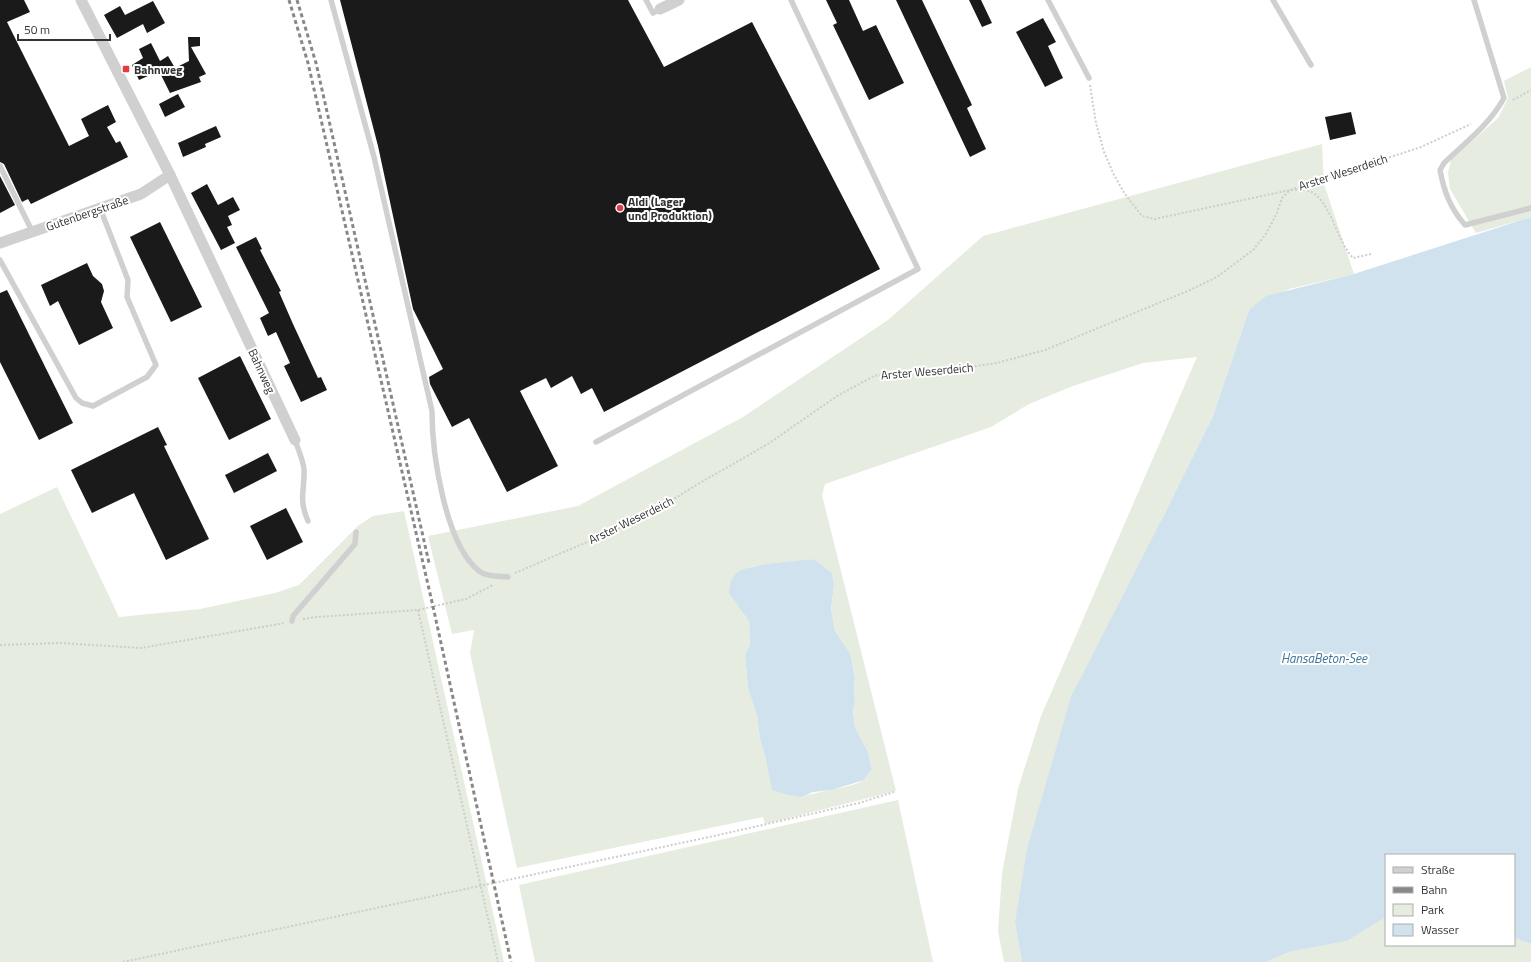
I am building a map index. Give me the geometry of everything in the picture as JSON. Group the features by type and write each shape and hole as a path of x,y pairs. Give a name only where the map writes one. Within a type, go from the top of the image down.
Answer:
{"street":[{"name":"Bahnweg","path":"81,0 170,175 295,440"},
{"path":"660,9 679,0"},
{"name":"Gutenbergstraße","path":"0,243 141,194 170,175"}],"lane":[{"path":"331,0 376,165 432,411 432,438 445,505 459,546 480,572 495,576 508,576"},
{"path":"646,0 653,13 660,9"},
{"path":"596,442 918,269 791,0"},
{"path":"1048,0 1089,78"},
{"path":"1273,0 1311,65"},
{"path":"1474,0 1504,98 1499,108 1488,121 1444,163 1440,170 1444,192 1456,215 1465,225 1531,208"},
{"path":"0,166 32,231"},
{"path":"0,260 76,398 82,403 93,406 147,378 156,365 127,297 128,280 100,208"},
{"path":"295,440 304,469 301,491 302,508 308,521"},
{"path":"292,621 293,616 355,544 356,532"}],"path":[{"path":"1089,78 1091,100 1104,152 1125,194 1142,216 1155,219 1290,190 1308,190 1319,197 1336,228 1346,251 1353,258 1371,254"},
{"name":"Arster Weserdeich","path":"0,645 60,643 141,648 317,617 418,610 466,599 508,576 622,527 662,507 698,484 768,444 837,396 874,376 902,371 948,370 1004,361 1045,350 1196,287 1217,277 1253,250 1266,234 1277,214 1282,198 1290,190 1421,147"},
{"path":"418,610 498,962"},
{"path":"124,962 714,836 859,803 894,792"}],"green space":[{"path":"1531,67 1531,217 1476,233 1450,189 1448,173 1451,160 1498,118 1508,98 1504,81"},
{"path":"1322,144 1324,184 1354,274 1289,289 1249,310 1213,416 1162,519 1015,923 1022,962 1004,962 998,931 1002,873 1018,789 1041,716 1197,357 1143,363 1073,386 1029,404 991,427 825,484 822,495 896,791 765,824 763,817 517,868 470,653 474,630 452,634 428,536 578,506 743,417 888,320 983,236","holes":["814,559 832,573 834,585 831,609 835,631 850,653 855,678 855,702 853,711 855,727 868,752 872,768 865,779 853,785 802,797 766,759 760,739 757,716 748,688 745,655 750,644 749,621 741,609 750,567"]},
{"path":"57,487 119,617 200,609 275,593 299,585 359,525 373,516 404,511 504,962 0,962 0,514"},
{"path":"898,800 933,962 535,962 519,885"},
{"path":"1385,918 1385,946 1515,946 1515,938 1531,944 1531,962 1266,962 1289,952 1347,941"}],"water":[{"name":"HansaBeton-See","path":"1531,217 1531,944 1515,938 1515,854 1385,854 1385,918 1347,941 1289,952 1266,962 1022,962 1015,923 1027,849 1071,697 1213,416 1249,310 1266,296 1354,274"},
{"path":"814,559 832,573 834,585 831,609 835,631 850,653 855,678 855,702 853,711 855,727 868,752 872,769 864,780 832,790 813,792 802,797 788,795 772,790 766,759 760,739 757,716 748,688 745,655 750,644 749,621 729,593 732,580 737,573 742,570 761,565"}],"building":[{"path":"0,0 24,0 30,12 7,22 69,146 89,136 81,119 108,105 116,122 107,127 116,143 120,141 128,157 31,204 28,199 22,202 4,164 0,162"},
{"name":"Aldi (Lager und Produktion)","path":"340,0 628,0 664,67 752,22 880,269 604,412 592,388 581,394 572,376 551,388 546,378 520,391 558,466 507,492 469,418 452,427 430,384 429,377 443,369 413,309 378,146"},
{"path":"826,0 849,0 863,31 876,25 904,83 869,100 833,25 837,23"},
{"path":"896,0 922,0 972,105 967,108 986,149 970,157"},
{"path":"969,0 981,0 992,23 982,27"},
{"path":"153,1 165,23 147,33 143,24 117,38 104,15 120,6 125,15"},
{"path":"1043,18 1056,42 1048,46 1063,78 1045,87 1016,32"},
{"path":"188,37 200,37 200,46 191,47 206,74 199,77 201,82 170,93 159,71 139,80 132,65 143,58 139,49 151,43 160,61 168,56 175,68 189,61"},
{"path":"178,94 185,107 165,117 159,104"},
{"path":"1351,112 1356,134 1330,140 1325,117"},
{"path":"216,126 221,137 205,144 206,147 183,157 178,143"},
{"path":"0,176 15,205 0,213"},
{"path":"207,184 218,205 233,197 240,210 228,216 232,225 227,227 235,243 221,250 191,193"},
{"path":"160,222 202,307 171,322 130,237"},
{"path":"256,237 262,249 260,250 281,291 279,292 318,378 321,377 327,390 301,402 284,366 290,363 276,332 268,336 260,318 269,313 236,247"},
{"path":"87,263 93,276 102,284 104,291 101,302 113,328 79,345 58,301 50,306 41,285"},
{"path":"7,290 73,423 39,440 0,362 0,293"},
{"path":"240,356 271,419 229,440 198,378"},
{"path":"158,427 167,445 164,446 209,539 166,560 134,493 92,513 71,470"},
{"path":"268,453 277,471 234,493 225,475"},
{"path":"286,508 303,542 267,560 250,526"}],"railway":[{"path":"289,0 308,63 432,602 511,962"},
{"path":"297,0 316,63 429,563"}],"place":[{"name":"Bahnweg","path":"126,69"},
{"name":"Aldi (Lager und Produktion)","path":"620,208"}]}
